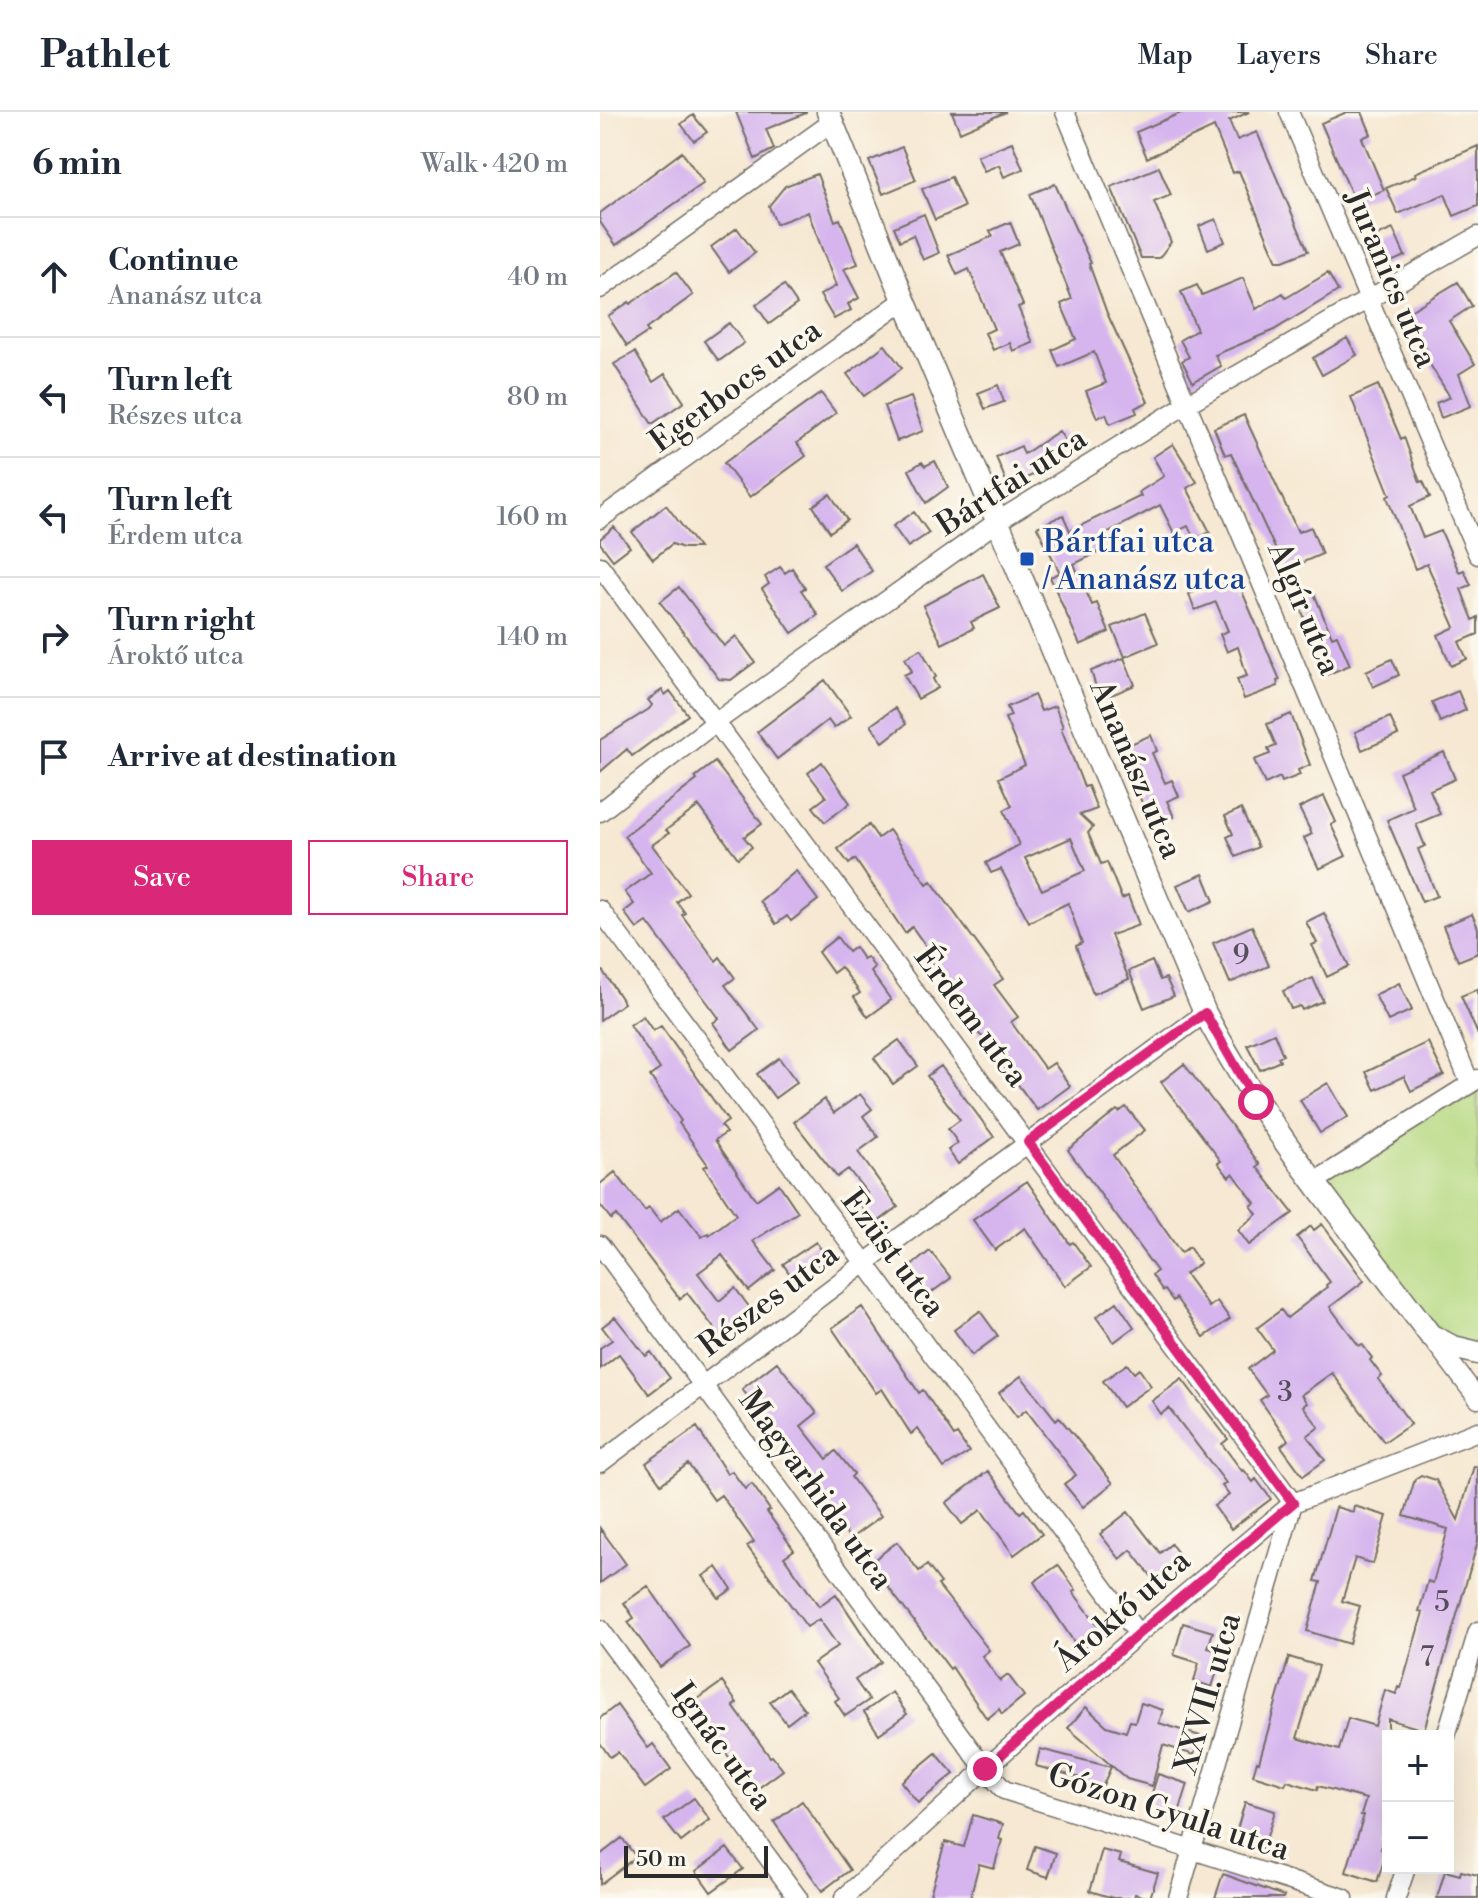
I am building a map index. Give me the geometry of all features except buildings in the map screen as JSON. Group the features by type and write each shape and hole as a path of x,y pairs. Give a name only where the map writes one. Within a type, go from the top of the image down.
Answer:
{"street":[{"name":"Algír utca","path":"1065,112 1474,1081"},
{"name":"Juranics utca","path":"1289,112 1478,555"},
{"path":"600,289 830,117"},
{"name":"Ananász utca","path":"830,117 1205,1013 1256,1102 1478,1399"},
{"name":"Bártfai utca","path":"600,812 716,722 998,521 1187,404 1478,236"},
{"name":"Egerbocs utca","path":"600,519 904,300"},
{"name":"Érdem utca","path":"600,566 1293,1503"},
{"name":"Ezüst utca","path":"600,910 1138,1634"},
{"name":"Részes utca","path":"600,1463 1205,1013"},
{"path":"1314,1182 1474,1081"},
{"name":"Magyarhida utca","path":"600,1245 985,1769"},
{"path":"1430,1335 1453,1347 1478,1353"},
{"name":"Ároktő utca","path":"844,1898 1138,1634 1293,1503 1478,1431"},
{"name":"XXVII. utca","path":"1178,1898 1293,1503"},
{"name":"Ignác utca","path":"600,1629 798,1898"},
{"path":"1448,1730 1478,1631"},
{"name":"Gózon Gyula utca","path":"985,1769 1004,1790 1344,1898"},
{"path":"1396,1898 1404,1874"}],"green space":[{"path":"1478,1079 1478,1353 1453,1347 1314,1182"}],"place":[{"name":"Bártfai utca / Ananász utca","path":"1027,559"}],"route":[{"path":"985,1769 1293,1503 1028,1142 1205,1013 1256,1102"}]}
